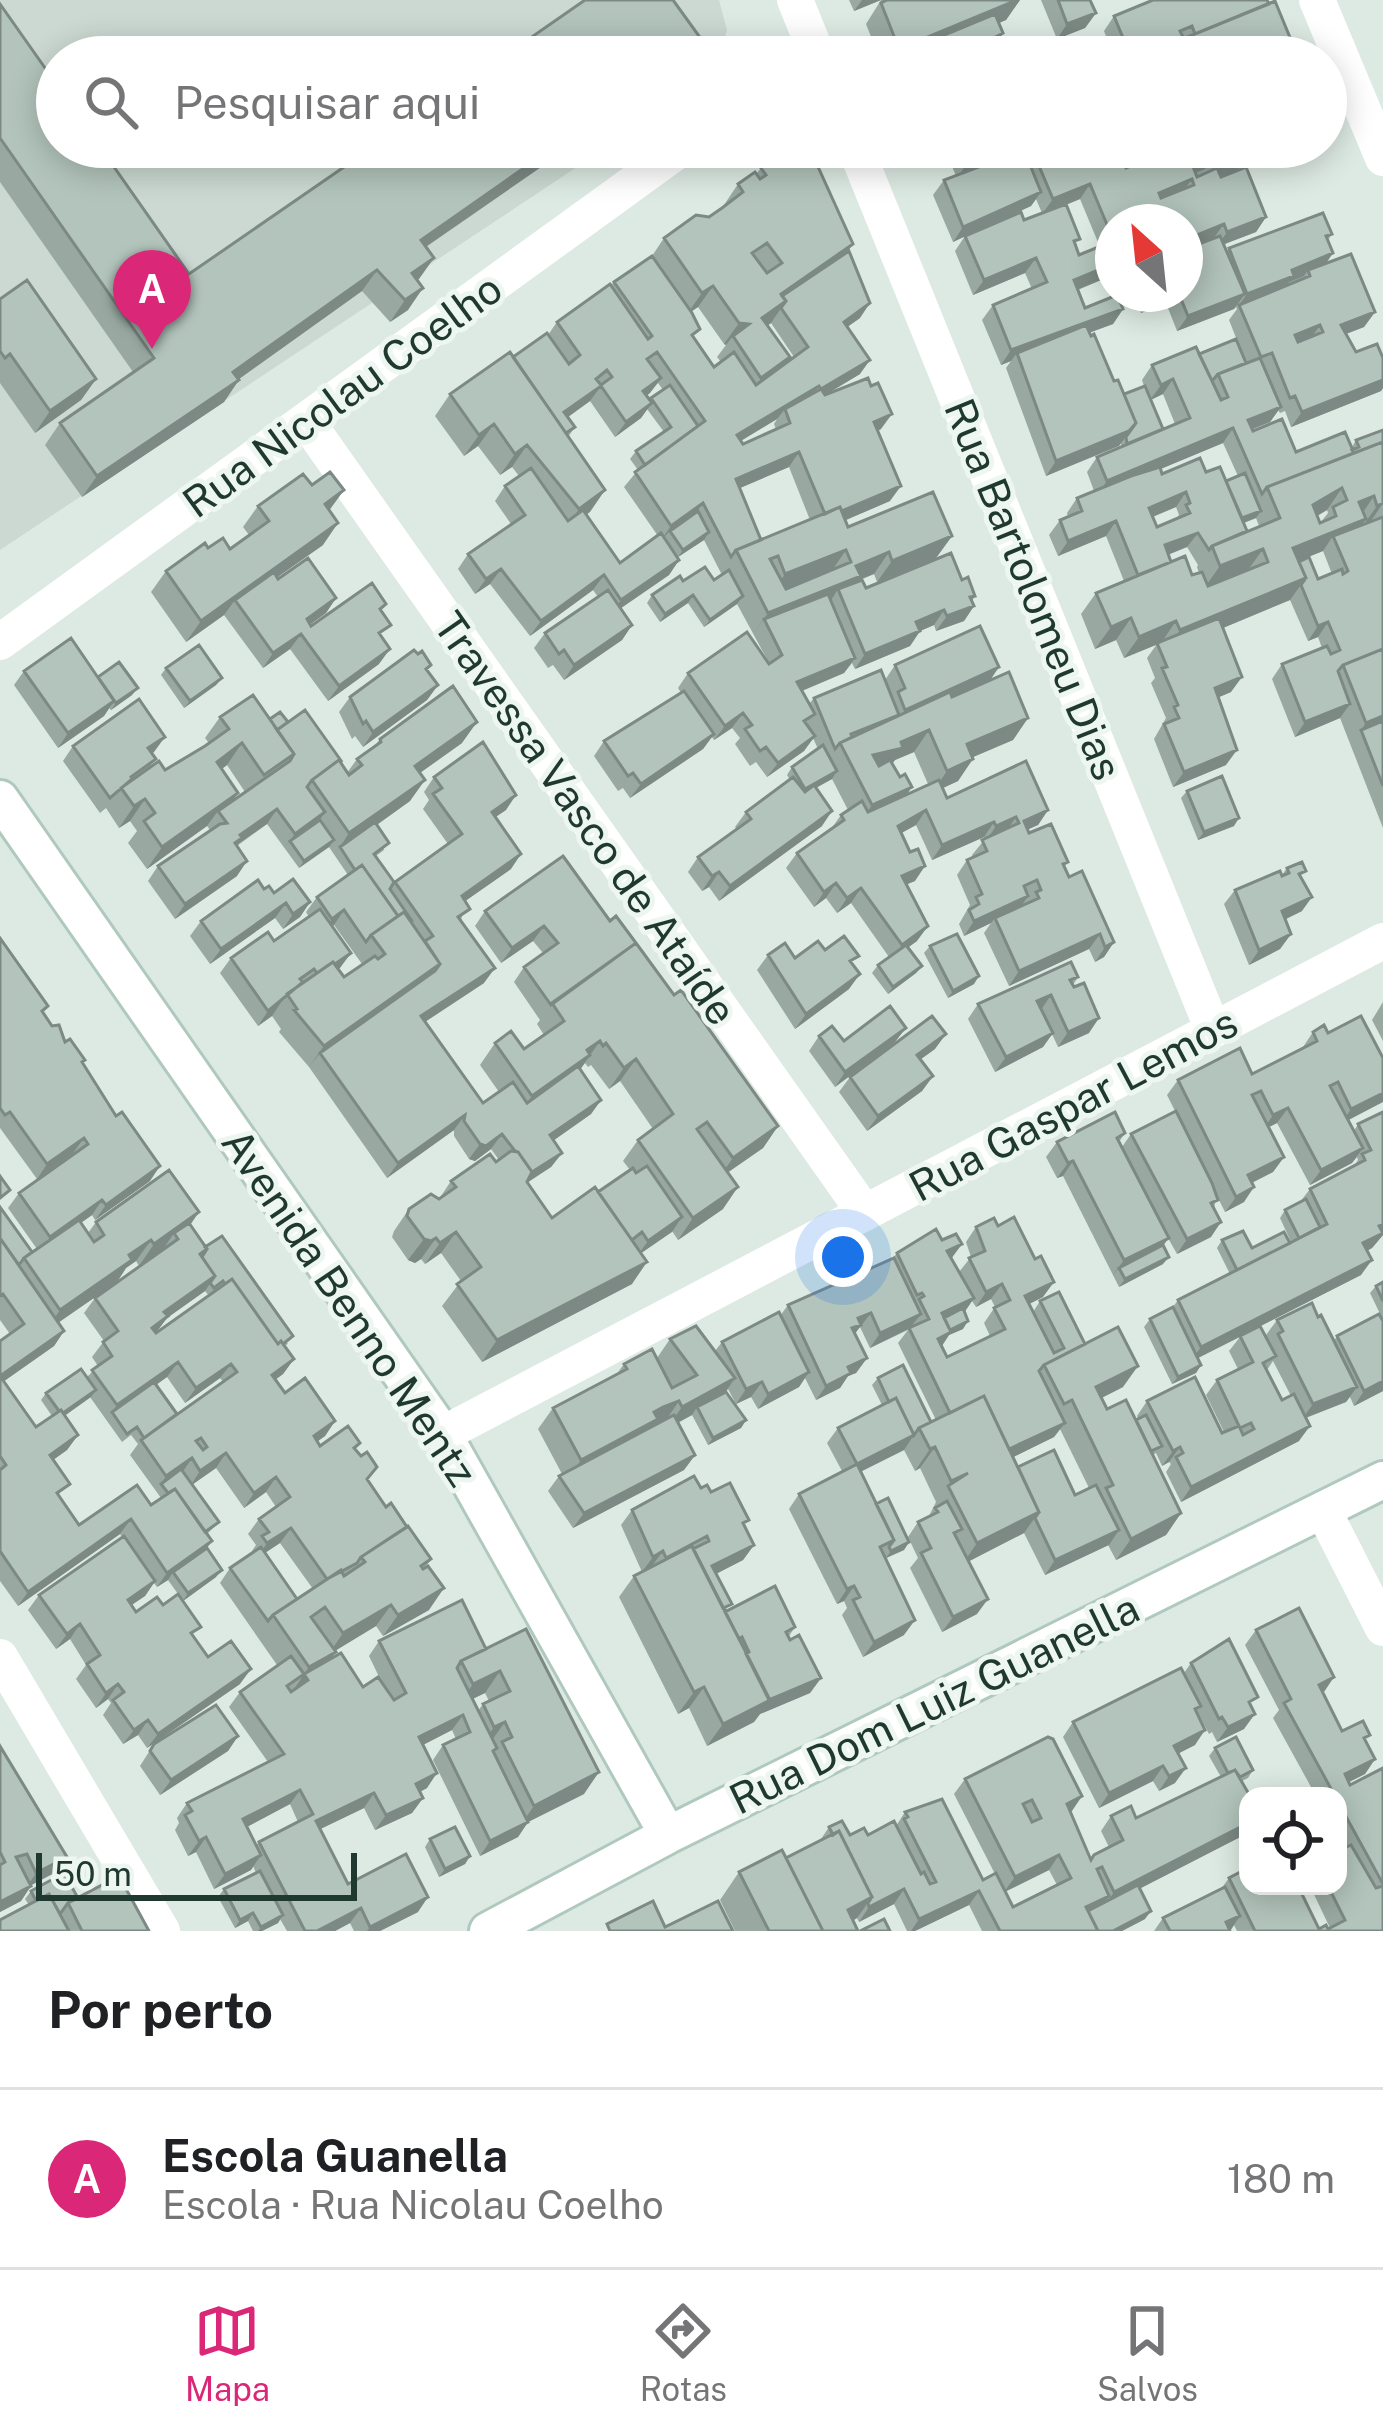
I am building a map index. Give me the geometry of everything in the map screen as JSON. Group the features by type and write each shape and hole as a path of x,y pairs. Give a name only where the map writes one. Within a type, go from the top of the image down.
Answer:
{"street":[{"path":"795,0 807,36"},
{"path":"1317,0 1332,36"},
{"path":"1347,72 1383,158"},
{"name":"Rua Nicolau Coelho","path":"0,642 654,168"},
{"name":"Rua Bartolomeu Dias","path":"864,168 1213,1030"},
{"name":"Travessa Vasco de Ataíde","path":"307,422 865,1213"},
{"name":"Avenida Benno Mentz","path":"0,799 443,1434 668,1835"},
{"name":"Rua Gaspar Lemos","path":"443,1434 1383,941"},
{"name":"Rua Dom Luiz Guanella","path":"488,1931 668,1835 1383,1480"},
{"path":"1323,1510 1383,1628"},
{"path":"0,1658 162,1931"}],"shaded area":[{"path":"0,0 719,0 725,36 36,36 36,168 575,168 0,550"}],"building":[{"path":"585,0 673,0 699,36 533,36"},
{"path":"1017,0 930,36 894,36 881,3"},
{"path":"1058,0 1090,0 1096,13 1067,24"},
{"path":"1153,0 1267,0 1269,4 1195,34 1192,26 1180,31 1182,36 1122,36 1114,16"},
{"path":"1275,1 1289,36 1190,36"},
{"path":"0,4 36,55 36,168 115,168 189,274 343,168 524,168 421,240 434,258 412,273 423,288 405,300 377,270 233,372 239,380 97,476 60,423 154,358 0,138"},
{"path":"995,14 1003,33 997,36 942,36"},
{"path":"761,168 819,168 853,244 781,294 786,301 762,318 790,357 761,378 733,336 749,324 739,323 713,286 702,293 664,238 696,215 709,217 722,208 743,192 738,184 755,172 760,179 766,175","holes":["767,243 782,263 767,273 752,253"]},
{"path":"976,168 1031,168 1041,192 963,227 944,180"},
{"path":"1040,168 1194,168 1197,177 1217,168 1221,177 1246,168 1266,217 1227,232 1224,224 1203,233 1203,204 1098,204 1090,184 1053,199","holes":["1192,179 1194,185 1161,198 1159,193"]},
{"path":"1066,204 1080,239 1074,241 1079,255 1095,248 1095,271 1074,280 1085,308 1095,304 1095,312 1115,312 1011,350 993,305 1047,282 1036,258 984,280 965,236 1021,212 1024,220"},
{"path":"1323,213 1332,234 1326,236 1333,253 1292,270 1294,276 1247,294 1229,248"},
{"path":"1220,236 1245,294 1203,310 1203,242"},
{"path":"849,251 870,303 844,322 870,360 821,389 825,395 868,378 871,386 878,383 892,414 874,422 901,486 825,514 799,452 736,479 761,540 736,550 731,557 703,503 671,526 635,472 705,421 657,352 647,359 661,378 643,391 652,403 626,422 601,386 564,412 575,427 566,433 513,357 547,333 569,364 580,355 557,322 610,284 648,339 652,336 614,282 652,256 692,313 700,329 692,335 714,367 734,352 756,385 808,347 781,308 786,301 782,296","holes":["607,370 612,377 601,385 596,379","821,389 785,409 790,423 743,444 737,435"]},
{"path":"1351,254 1375,312 1341,325 1356,352 1377,344 1383,358 1383,380 1302,412 1295,396 1290,398 1272,353 1261,357 1239,305 1310,276 1308,270","holes":["1320,325 1323,332 1298,342 1295,335"]},
{"path":"27,280 96,379 50,411 10,354 5,358 0,351 0,299"},
{"path":"1086,325 1136,423 1129,431 1056,461 1017,353"},
{"path":"1236,339 1246,363 1212,381 1199,354"},
{"path":"1196,347 1221,400 1228,397 1218,374 1260,358 1281,407 1248,420 1253,431 1282,419 1296,452 1345,432 1354,453 1267,487 1262,494 1233,428 1107,481 1097,457 1190,418 1173,379 1161,385 1152,365"},
{"path":"510,352 605,490 579,509 527,445 515,454 494,424 479,435 450,394"},
{"path":"670,385 698,426 645,465 636,451 671,427 651,398"},
{"path":"1145,386 1163,429 1127,444 1126,437 1136,423 1124,394"},
{"path":"1383,430 1383,442 1354,453 1359,447 1356,440"},
{"path":"1383,442 1383,503 1377,506 1374,496 1359,502 1366,519 1293,548 1306,578 1180,630 1176,621 1139,637 1131,618 1111,627 1096,593 1185,556 1192,575 1202,572 1208,586 1268,562 1263,549 1220,566 1212,546 1280,518 1267,487","holes":["1342,488 1347,500 1333,507 1336,516 1320,523 1313,505"]},
{"path":"1200,458 1206,472 1220,467 1247,531 1209,550 1198,533 1165,545 1171,562 1138,575 1116,521 1068,541 1060,520 1082,511 1077,498 1160,467 1162,474","holes":["1186,492 1190,503 1186,505 1190,513 1157,527 1149,508"]},
{"path":"531,468 568,521 583,510 620,563 661,533 679,560 621,600 604,575 541,621 501,569 486,579 468,554 525,515 505,486"},
{"path":"330,472 344,490 325,504 338,523 201,621 166,571 205,543 208,548 223,538 230,549 269,521 258,506 303,474 312,485"},
{"path":"1245,473 1261,511 1242,518 1226,481"},
{"path":"933,492 952,536 892,561 889,552 856,566 861,576 768,613 736,550 840,507 848,527","holes":["846,550 851,562 786,589 770,559 778,556 785,574"]},
{"path":"698,511 709,532 683,550 670,531"},
{"path":"1383,517 1383,649 1338,671 1350,704 1305,722 1282,664 1327,646 1331,654 1340,650 1328,622 1318,626 1301,585 1306,578 1299,562 1309,557 1318,579 1342,569 1343,574 1348,571 1333,536"},
{"path":"951,553 962,580 968,577 974,606 947,616 944,610 916,622 920,631 865,654 838,589 862,580 866,588"},
{"path":"308,558 336,598 307,619 311,626 372,583 386,604 380,609 391,625 379,633 390,649 339,686 301,634 273,653 235,600 274,572 278,579"},
{"path":"705,567 714,580 729,570 743,596 710,620 693,595 665,614 652,595 680,576 683,581"},
{"path":"608,590 632,625 574,665 564,650 559,654 545,633"},
{"path":"828,594 855,658 797,682 815,714 804,721 815,736 778,763 766,747 760,751 745,729 752,725 743,713 725,726 688,673 747,632 769,664 782,655 764,619"},
{"path":"1219,618 1242,677 1215,688 1237,750 1184,772 1164,724 1179,718 1174,707 1178,705 1157,643"},
{"path":"980,626 999,667 905,710 898,692 905,688 895,665"},
{"path":"71,638 114,701 68,733 24,671"},
{"path":"199,645 222,678 190,701 166,668"},
{"path":"1383,649 1383,716 1366,723 1343,665"},
{"path":"414,650 422,651 431,665 426,669 438,685 373,732 366,721 363,724 350,697"},
{"path":"119,662 138,688 116,703 98,677"},
{"path":"881,670 899,715 851,734 835,749 814,698"},
{"path":"1009,672 1028,718 967,744 973,759 947,771 929,730 901,742 903,748 873,755 879,766 890,760 912,787 872,805 840,743 950,692 952,697"},
{"path":"453,686 477,722 415,766 425,780 349,833 312,780 339,760 349,775 362,765 357,759 380,739"},
{"path":"684,691 714,734 641,784 633,773 628,776 604,741"},
{"path":"253,695 294,754 264,775 242,743 217,762 238,793 162,847 144,821 155,813 145,799 134,806 121,788 159,761 165,770 205,746 229,729 220,717"},
{"path":"139,699 165,737 148,748 156,759 110,798 73,746"},
{"path":"305,710 342,762 307,787 325,812 295,834 277,809 235,843 247,861 185,904 158,866 227,823 218,811 290,761 294,754 277,730"},
{"path":"280,712 288,722 277,730 270,719"},
{"path":"1383,721 1383,786 1361,730"},
{"path":"483,742 516,795 492,812 521,854 462,896 470,909 458,917 495,968 421,1016 483,1103 513,1082 527,1103 578,1066 601,1100 550,1135 562,1153 532,1172 502,1134 486,1146 480,1144 464,1121 465,1115 398,1163 320,1053 440,964 425,941 433,936 395,882 462,834 433,794 442,788 434,777"},
{"path":"823,745 837,771 805,789 792,767"},
{"path":"1026,761 1048,810 1024,821 1029,833 1051,824 1068,862 1063,864 1069,877 1082,871 1114,942 1105,947 1100,934 1019,971 995,918 1039,898 1037,880 1024,886 1028,896 974,921 969,910 979,904 976,897 982,894 967,860 987,851 982,840 1019,823 1016,817 942,845 926,810 898,826 910,852 918,849 925,866 902,876 928,926 902,945 861,888 847,898 836,883 824,892 797,853 862,801 868,812 939,780 947,798"},
{"path":"1222,776 1239,818 1204,832 1187,791"},
{"path":"793,777 805,792 814,785 832,811 730,886 719,872 712,876 698,857 751,819 746,812"},
{"path":"320,820 334,840 304,861 290,841"},
{"path":"375,822 389,843 374,854 394,882 390,889 411,922 404,912 398,916 362,865 355,870 340,847"},
{"path":"563,856 610,921 616,916 636,943 551,1005 524,967 558,943 544,926 512,948 485,911"},
{"path":"1302,862 1306,871 1299,874 1312,897 1282,911 1291,934 1259,950 1235,890 1280,871 1282,876 1289,873 1287,868"},
{"path":"362,865 398,916 366,942 344,910 332,919 317,897"},
{"path":"293,879 310,902 293,914 286,903 221,949 201,921 258,880 274,893"},
{"path":"320,909 351,953 317,973 314,969 268,1011 231,958 268,932 274,941"},
{"path":"404,912 440,964 324,1046 287,994 333,962 344,977 375,956 378,959 385,954 371,935"},
{"path":"957,934 979,976 953,991 930,946"},
{"path":"844,936 859,956 850,961 860,974 806,1014 768,955 785,943 795,958 818,941 825,950"},
{"path":"0,938 48,1006 42,1011 52,1026 59,1025 65,1042 70,1039 116,1116 122,1112 160,1166 50,1237 19,1193 88,1144 84,1138 47,1164 10,1112 5,1115 0,1108"},
{"path":"636,943 674,995 681,990 778,1126 733,1158 707,1122 697,1129 738,1187 693,1218 638,1140 673,1114 636,1059 624,1068 600,1041 587,1050 590,1055 532,1096 495,1043 511,1031 524,1049 564,1021 552,1003"},
{"path":"906,945 922,966 893,987 878,965"},
{"path":"1071,962 1078,977 1070,980 1074,987 1084,983 1099,1018 1068,1032 1051,995 1037,1001 1053,1033 1006,1057 978,1004"},
{"path":"890,1006 906,1028 845,1072 819,1036 832,1026 844,1041"},
{"path":"932,1016 946,1034 917,1055 933,1076 878,1116 850,1077"},
{"path":"1361,1016 1383,1058 1383,1093 1351,1109 1338,1082 1330,1086 1363,1148 1321,1170 1288,1108 1273,1115 1261,1091 1252,1095 1284,1157 1248,1175 1254,1187 1236,1197 1178,1080 1240,1048 1252,1074 1317,1041 1313,1032 1324,1025 1328,1033"},
{"path":"1176,1111 1212,1183 1218,1200 1211,1203 1221,1222 1187,1239 1131,1134"},
{"path":"1115,1112 1125,1133 1117,1138 1169,1238 1124,1260 1073,1161 1068,1163 1057,1142"},
{"path":"1383,1112 1383,1224 1379,1226 1383,1233 1363,1243 1372,1260 1201,1347 1178,1300 1327,1224 1310,1189 1365,1160 1362,1154 1371,1150 1358,1124"},
{"path":"511,1151 518,1152 532,1172 527,1182 552,1218 595,1187 647,1262 497,1340 457,1284 481,1267 456,1232 440,1243 436,1238 424,1239 407,1216 409,1209 431,1194 439,1199 456,1187 451,1181 490,1154 496,1162"},
{"path":"647,1166 682,1217 648,1241 642,1232 632,1240 598,1192 633,1168 636,1173"},
{"path":"169,1170 199,1212 154,1244 151,1240 129,1255 132,1260 60,1310 24,1258 79,1220 94,1242 104,1235 96,1222"},
{"path":"0,1176 10,1190 0,1198"},
{"path":"1306,1199 1320,1227 1299,1238 1285,1210"},
{"path":"0,1207 32,1252 19,1265 0,1238"},
{"path":"1014,1217 1035,1259 1041,1256 1054,1282 1025,1296 1054,1353 1064,1348 1040,1301 1059,1292 1085,1344 1039,1371 1065,1423 1009,1449 984,1396 950,1413 909,1328 929,1319 919,1299 924,1296 917,1295 897,1253 936,1229 942,1240 956,1234 962,1244 947,1251 974,1298 942,1313 951,1332 938,1339 947,1357 1005,1329 994,1308 1010,1300 1002,1284 986,1292 969,1258 985,1251 976,1227 994,1218 998,1226"},
{"path":"189,1223 207,1249 200,1254 215,1276 164,1312 168,1316 152,1328 156,1333 232,1279 294,1359 272,1375 285,1393 305,1378 335,1421 314,1436 320,1446 348,1426 360,1443 354,1448 361,1456 367,1452 377,1467 367,1479 407,1527 327,1579 291,1528 267,1543 262,1536 269,1532 259,1519 290,1497 276,1477 254,1493 226,1453 200,1471 192,1458 166,1476 141,1440 237,1372 231,1364 196,1388 178,1362 117,1405 92,1370 112,1356 103,1342 118,1331 95,1298 178,1239 174,1233"},
{"path":"1243,1231 1252,1248 1284,1232 1290,1243 1237,1270 1222,1240"},
{"path":"222,1236 293,1336 283,1344 278,1344 232,1279 214,1288 210,1283 215,1276 202,1257 205,1247"},
{"path":"0,1238 64,1331 0,1376 0,1341 24,1324 0,1296"},
{"path":"1163,1245 1169,1257 1125,1279 1119,1268"},
{"path":"894,1258 921,1314 880,1333 871,1313 858,1318 861,1325 852,1328 867,1358 826,1386 788,1305"},
{"path":"1312,1303 1357,1387 1313,1404 1278,1334 1283,1331 1277,1320"},
{"path":"1173,1307 1201,1365 1178,1377 1150,1319"},
{"path":"963,1308 968,1321 950,1330 944,1318"},
{"path":"779,1312 809,1372 768,1394 762,1382 746,1389 722,1342"},
{"path":"1379,1314 1383,1381 1364,1391 1337,1336"},
{"path":"696,1326 735,1378 682,1407 679,1401 663,1407 654,1412 658,1419 581,1460 553,1408 627,1369 624,1364 652,1349 672,1388 697,1375 670,1339"},
{"path":"1260,1326 1276,1356 1263,1363 1282,1400 1294,1394 1310,1426 1191,1487 1176,1457 1183,1453 1180,1447 1173,1451 1147,1401 1195,1377 1222,1433 1239,1426 1217,1380 1253,1362 1240,1336"},
{"path":"1118,1327 1138,1366 1096,1387 1107,1409 1126,1400 1181,1513 1131,1539 1106,1488 1113,1485 1072,1400 1064,1404 1044,1365"},
{"path":"903,1365 931,1422 914,1435 896,1398 889,1402 878,1378"},
{"path":"81,1369 96,1390 63,1413 46,1393"},
{"path":"0,1376 36,1427 61,1410 78,1435 50,1455 70,1484 57,1493 79,1525 137,1485 151,1505 175,1489 212,1541 167,1573 131,1519 28,1592 0,1551 0,1470 6,1465 0,1456"},
{"path":"154,1382 177,1414 144,1438 137,1427 127,1434 112,1412"},
{"path":"726,1392 746,1420 713,1438 697,1407"},
{"path":"984,1396 1039,1512 977,1543 948,1486 968,1473 951,1481 935,1447 930,1449 919,1428"},
{"path":"896,1398 914,1435 857,1464 838,1428"},
{"path":"674,1415 695,1455 584,1513 559,1476"},
{"path":"1146,1415 1162,1446 1151,1451 1136,1420"},
{"path":"1054,1450 1075,1495 1096,1485 1119,1530 1055,1560 1018,1467"},
{"path":"857,1464 894,1540 880,1547 915,1620 874,1642 853,1600 860,1597 854,1586 847,1589 799,1494"},
{"path":"181,1469 219,1522 205,1532 175,1489 168,1493 161,1484"},
{"path":"694,1476 701,1488 707,1485 711,1492 730,1483 749,1520 743,1523 754,1545 712,1566 732,1604 723,1608 693,1549 709,1541 707,1536 666,1558 663,1551 653,1557 632,1510"},
{"path":"888,1498 909,1542 891,1551 894,1540 876,1504"},
{"path":"947,1501 962,1529 954,1533 988,1599 953,1617 921,1553 931,1548 918,1522 938,1512 935,1508"},
{"path":"408,1526 431,1559 421,1566 428,1566 444,1588 398,1615 391,1605 343,1633 325,1607 311,1617 336,1652 309,1667 273,1615 341,1570 344,1576 365,1562 361,1557"},
{"path":"124,1536 155,1581 128,1600 136,1612 157,1597 163,1605 178,1594 201,1627 191,1633 208,1657 231,1641 251,1669 158,1734 148,1720 134,1730 113,1700 124,1692 118,1684 106,1693 87,1664 100,1655 80,1624 67,1634 39,1595"},
{"path":"692,1546 770,1700 723,1724 704,1687 694,1692 634,1576"},
{"path":"261,1547 297,1599 268,1621 230,1568"},
{"path":"207,1548 222,1570 188,1593 173,1572"},
{"path":"775,1586 795,1627 786,1632 790,1640 799,1635 821,1678 769,1700 742,1637 739,1639 725,1612"},
{"path":"462,1600 486,1649 461,1661 457,1668 528,1822 490,1841 443,1745 470,1732 463,1715 419,1737 437,1773 416,1784 423,1798 386,1815 374,1793 316,1821 348,1884 406,1854 428,1897 370,1927 361,1908 317,1931 305,1931 259,1842 313,1814 300,1790 243,1819 261,1855 225,1874 206,1837 199,1841 185,1815 192,1811 187,1803 284,1754 240,1692 291,1656 304,1674 341,1653 363,1687 378,1677 394,1700 406,1693 379,1641","holes":["304,1674 308,1680 291,1692 287,1686"]},
{"path":"1299,1608 1334,1677 1319,1685 1342,1731 1363,1721 1370,1735 1364,1738 1375,1759 1345,1774 1350,1785 1383,1768 1383,1884 1347,1818 1347,1787 1330,1787 1284,1703 1291,1699 1256,1630"},
{"path":"526,1629 599,1772 534,1806 502,1742 512,1737 505,1722 494,1727 483,1704 510,1691 500,1671 473,1684 461,1661"},
{"path":"1229,1639 1258,1697 1249,1702 1255,1714 1228,1727 1219,1719 1191,1663"},
{"path":"1181,1668 1201,1706 1195,1709 1205,1730 1174,1746 1186,1768 1169,1776 1163,1766 1109,1793 1073,1722"},
{"path":"216,1705 238,1736 171,1780 150,1751 154,1744"},
{"path":"1048,1737 1082,1796 1067,1804 1091,1860 1123,1840 1111,1816 1131,1806 1136,1818 1235,1770 1245,1787 1239,1787 1239,1828 1114,1892 1102,1867 1097,1869 1109,1896 1086,1907 1098,1931 1000,1931 979,1891 919,1919 904,1889 869,1907 872,1897 839,1831 833,1835 829,1827 842,1821 850,1835 864,1828 868,1835 894,1821 930,1884 936,1882 904,1819 908,1817 905,1812 942,1799 983,1880 996,1873 1013,1907 1071,1878 1059,1855 1015,1877 965,1779","holes":["1032,1800 1041,1818 1032,1822 1023,1804"]},
{"path":"1236,1737 1253,1770 1240,1777 1235,1770 1228,1773 1215,1748"},
{"path":"0,1746 67,1857 36,1873 27,1854 16,1857 31,1886 0,1902 0,1865 5,1862 0,1852"},
{"path":"455,1827 470,1856 445,1869 430,1839"},
{"path":"839,1831 872,1897 848,1910 858,1931 823,1931 786,1858"},
{"path":"1351,1845 1376,1888 1383,1886 1383,1931 1255,1931 1229,1878 1239,1873 1239,1895 1302,1895 1319,1929 1326,1925 1328,1929 1345,1920 1332,1895 1347,1895 1347,1847"},
{"path":"782,1850 823,1931 769,1931 739,1872"},
{"path":"260,1871 283,1915 261,1927 253,1913 240,1920 224,1889"},
{"path":"64,1873 78,1898 60,1914 49,1894 36,1901 31,1891"},
{"path":"119,1876 149,1931 82,1931 68,1903"},
{"path":"1138,1885 1151,1911 1113,1931 1098,1931 1088,1911"},
{"path":"1225,1887 1240,1916 1226,1922 1230,1931 1170,1931 1163,1918"},
{"path":"49,1894 69,1931 0,1931 0,1920"},
{"path":"653,1901 665,1927 718,1901 733,1931 610,1931 607,1924"},
{"path":"884,1919 890,1931 860,1931"}],"place":[{"name":"Escola Guanella","path":"152,349"}]}
